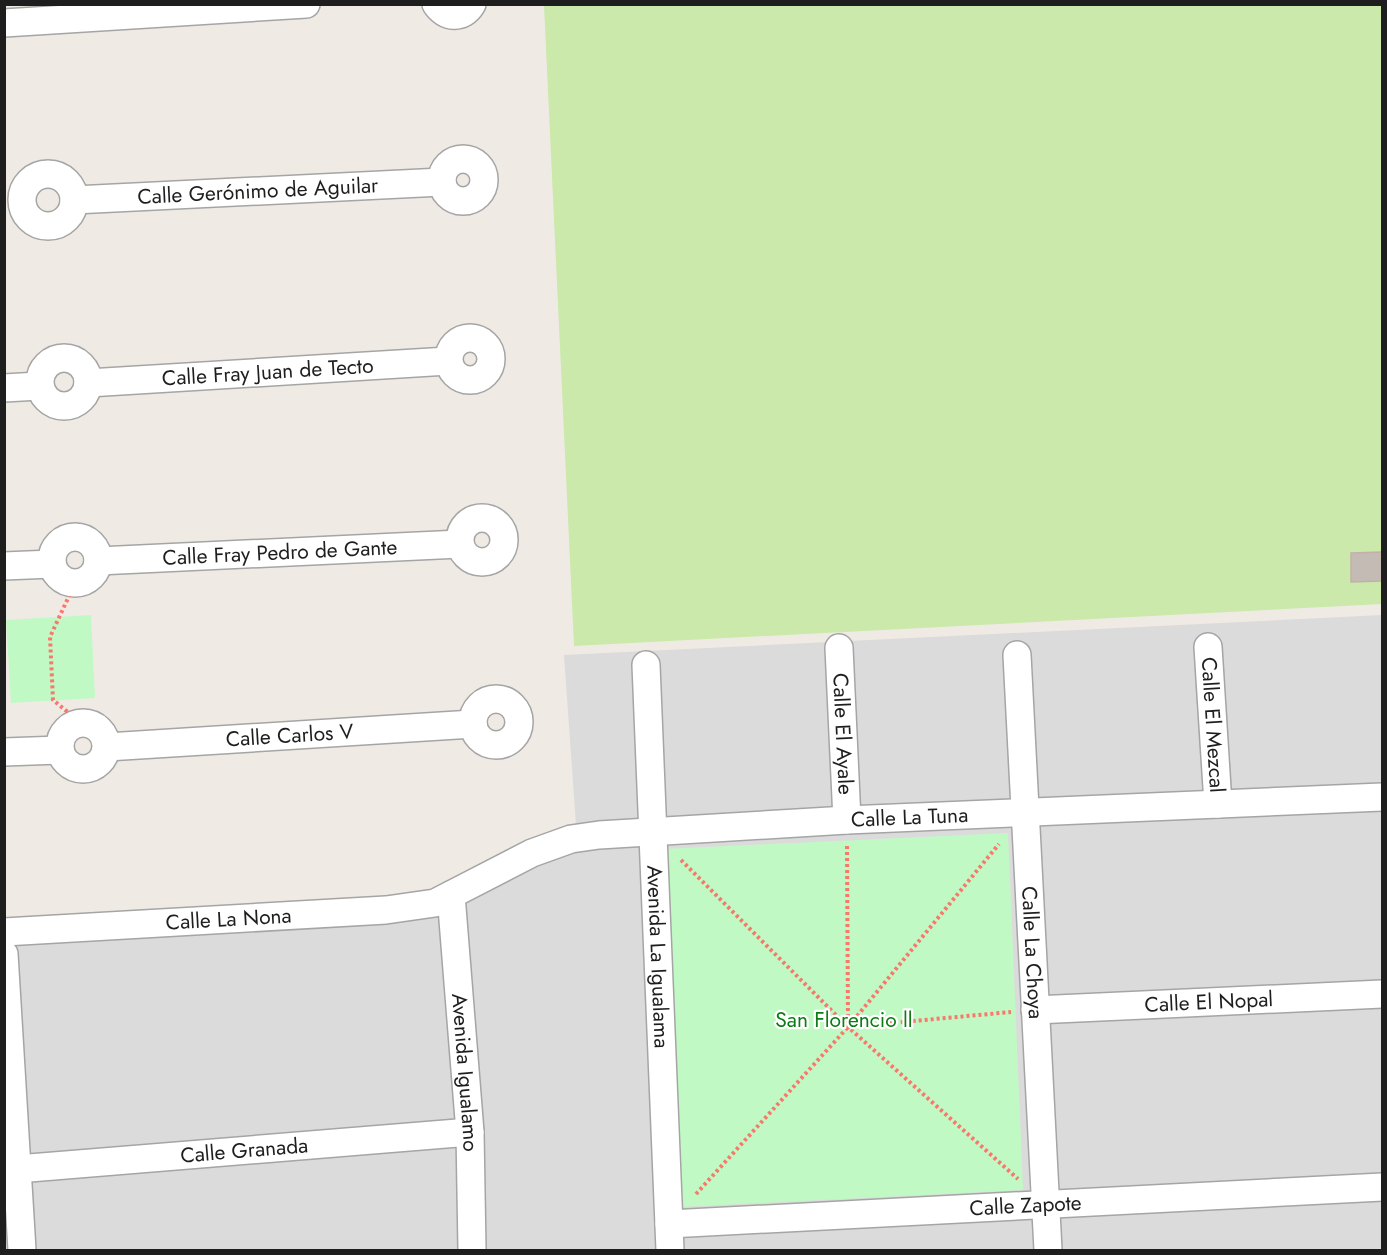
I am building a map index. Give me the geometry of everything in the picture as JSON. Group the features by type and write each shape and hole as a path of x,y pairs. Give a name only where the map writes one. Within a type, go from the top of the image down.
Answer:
{"street":[{"path":"4,23 306,4"},
{"path":"436,4 441,12 457,16 465,13 472,4"},
{"path":"47,174 57,176 66,182 72,190 74,200 73,209 68,217 53,226 35,224 24,210 13,202 28,183 37,176 47,174"},
{"name":"Calle Gerónimo de Aguilar","path":"74,200 442,182"},
{"name":"Calle Fray Juan de Tecto","path":"4,388 39,386 39,377 43,369 49,362 60,358 69,358 77,362 83,368 88,383 448,361"},
{"path":"72,536 80,537 94,545 99,561 92,576 75,583 60,578 55,572 52,555 55,547 62,540 72,536"},
{"name":"Calle Fray Pedro de Gante","path":"99,561 460,544"},
{"path":"4,566 52,564"},
{"name":"Calle El Mezcal","path":"1208,647 1218,804"},
{"name":"Calle El Ayale","path":"839,648 847,820"},
{"name":"Calle La Choya","path":"1017,655 1048,1251"},
{"name":"Avenida La Igualama","path":"646,665 670,1251"},
{"path":"80,722 96,726 102,732 106,747 100,762 90,768 82,769 69,764 60,750 63,733 80,722"},
{"name":"Calle Carlos V","path":"106,747 473,724"},
{"path":"4,752 60,750"},
{"name":"Calle La Tuna","path":"452,895 532,853 571,839 847,820 1383,797"},
{"name":"Calle La Nona","path":"4,932 386,910 435,903 452,895"},
{"name":"Avenida Igualamo","path":"452,895 470,1132 472,1251"},
{"path":"4,954 22,1251"},
{"name":"Calle El Nopal","path":"1035,1010 1383,994"},
{"name":"Calle Granada","path":"17,1169 470,1132"},
{"name":"Calle Zapote","path":"669,1224 1383,1186"}],"path":[{"path":"75,583 50,637 53,700 80,722"},
{"path":"669,1224 848,1027 1025,813"},
{"path":"847,820 848,1027"},
{"path":"653,832 848,1027 1046,1204"},
{"path":"848,1027 1035,1010"}],"shaded area":[{"path":"1382,615 1382,1250 5,1250 5,935 409,909 577,840 564,655"}],"green space":[{"path":"544,5 1382,5 1382,604 574,646"},
{"path":"91,615 95,698 11,703 6,620"},
{"name":"San Florencio ll","path":"1008,833 1023,1190 680,1207 664,849"}],"building":[{"path":"1382,552 1382,581 1351,582 1351,553"}]}
